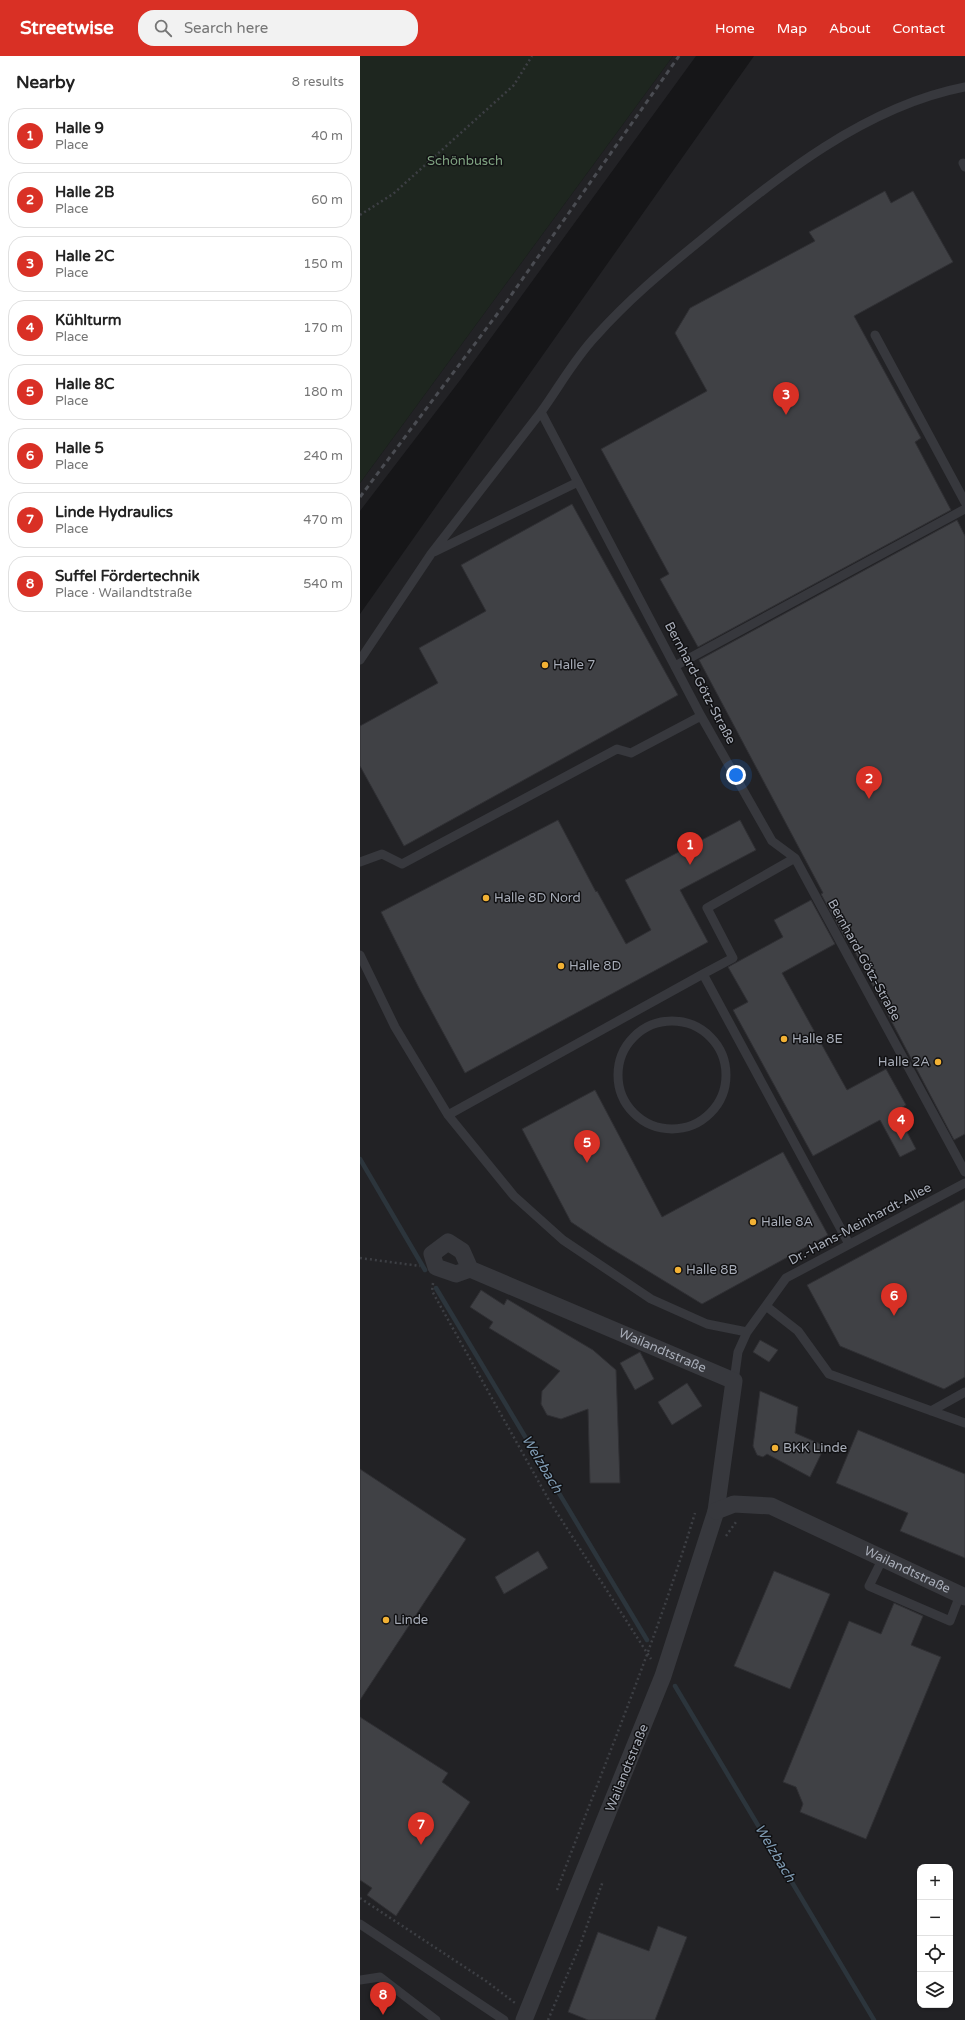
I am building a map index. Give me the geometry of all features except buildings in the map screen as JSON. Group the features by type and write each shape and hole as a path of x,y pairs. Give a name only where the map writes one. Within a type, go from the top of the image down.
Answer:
{"street":[{"path":"448,1242 462,1251 470,1269 456,1274 436,1267 432,1254 448,1242"},
{"name":"Wailandtstraße","path":"470,1269 734,1381 716,1511 663,1676 518,2014"},
{"name":"Wailandtstraße","path":"716,1511 734,1504 772,1506 963,1596"}],"lane":[{"path":"360,660 431,554 541,412 595,336 645,286 758,193 819,150 888,113 938,92 965,87"},
{"path":"876,335 965,502"},
{"name":"Bernhard-Götz-Straße","path":"541,412 701,716 772,841 794,858 965,1172"},
{"path":"431,554 578,482"},
{"path":"675,666 965,509"},
{"path":"360,862 382,854 402,864 617,749 631,753 701,716"},
{"path":"448,1115 733,958 707,908 794,858"},
{"path":"360,955 395,1027 448,1115 514,1196 563,1240 651,1299 707,1324 747,1332"},
{"path":"703,974 849,1244"},
{"path":"671,1019 701,1027 722,1050 727,1078 718,1106 692,1127 657,1129 628,1110 616,1076 624,1046 644,1026 671,1019"},
{"name":"Dr.-Hans-Meinhardt-Allee","path":"734,1381 738,1352 747,1332 786,1278 965,1183"},
{"path":"766,1306 798,1331 828,1374 931,1410 965,1424"},
{"path":"931,1410 965,1392"},
{"path":"883,1558 870,1586 950,1620 963,1596"},
{"path":"360,1924 504,2020"},
{"path":"360,1980 380,1977 436,2020"}],"path":[{"path":"360,215 393,194 514,85 532,56"},
{"path":"360,1258 407,1265"},
{"path":"436,1267 432,1291 550,1502 663,1676"},
{"path":"555,1896 648,1653 695,1513"},
{"path":"724,1540 735,1523 740,1520"},
{"path":"548,2020 580,1945 603,1881"},
{"path":"360,1898 486,1981 515,2003 518,2014"},
{"path":"515,2003 518,1996"}],"shaded area":[{"path":"673,56 696,56 461,379 360,511 360,483"},
{"path":"754,56 965,56 965,2020 360,2020 360,614"}],"green space":[{"name":"Schönbusch","path":"360,56 673,56 360,483"}],"waterway":[{"name":"Welzbach","path":"360,1159 425,1270"},
{"name":"Welzbach","path":"436,1288 647,1640"},
{"name":"Welzbach","path":"675,1686 874,2020"}],"railway":[{"path":"360,497 507,301 679,56"}],"place":[{"name":"Halle 2C","path":"786,415"},
{"name":"Halle 7","path":"545,665"},
{"name":"Halle 2B","path":"869,799"},
{"name":"Halle 9","path":"690,865"},
{"name":"Halle 8D Nord","path":"486,898"},
{"name":"Halle 8D","path":"561,966"},
{"name":"Halle 8E","path":"784,1039"},
{"name":"Halle 2A","path":"938,1062"},
{"name":"Kühlturm","path":"901,1140"},
{"name":"Halle 8C","path":"587,1163"},
{"name":"Halle 8A","path":"753,1222"},
{"name":"Halle 8B","path":"678,1270"},
{"name":"Halle 5","path":"894,1316"},
{"name":"BKK Linde","path":"775,1448"},
{"name":"Linde","path":"386,1620"},
{"name":"Linde Hydraulics","path":"421,1845"},
{"name":"Suffel Fördertechnik","path":"383,2015"}]}
